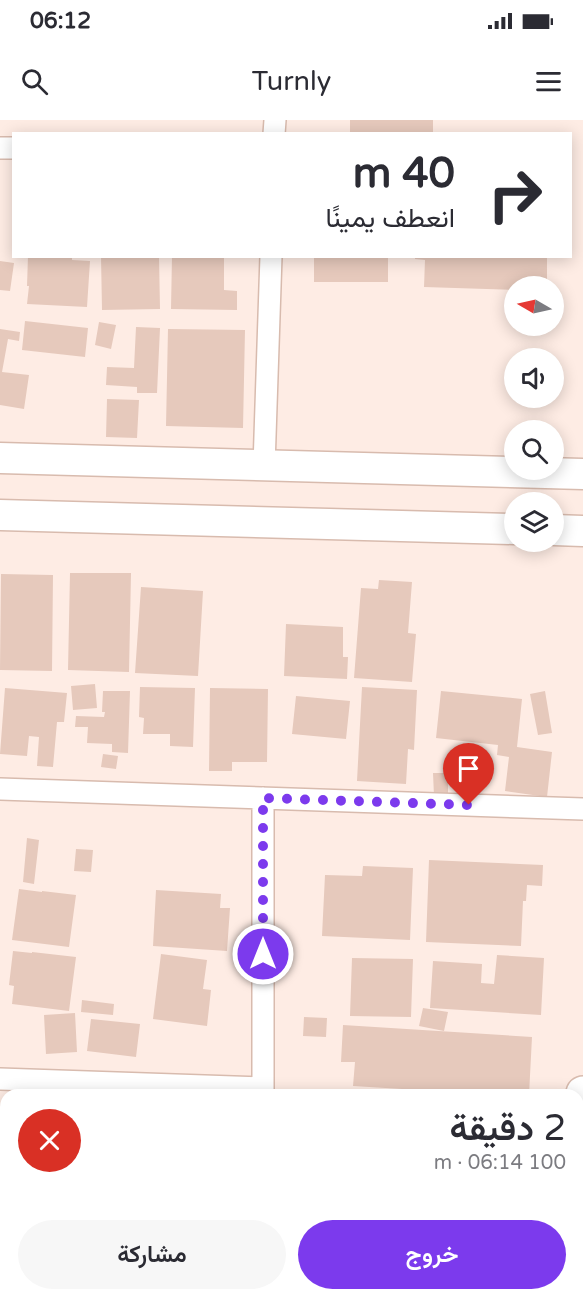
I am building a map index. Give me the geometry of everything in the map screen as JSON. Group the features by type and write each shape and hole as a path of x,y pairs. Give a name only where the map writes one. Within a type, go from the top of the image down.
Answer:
{"street":[{"path":"264,466 270,258"},
{"path":"0,458 583,474"},
{"path":"0,515 504,529"},
{"path":"564,530 583,531"},
{"path":"0,789 583,809"},
{"path":"263,798 263,1089"},
{"path":"0,1079 202,1089"}],"building":[{"path":"350,120 433,120 433,132 350,132"},
{"path":"28,258 72,258 72,260 90,261 87,307 27,304 29,286 27,286"},
{"path":"101,258 159,258 160,309 102,310"},
{"path":"172,258 224,258 224,290 237,291 237,310 171,309"},
{"path":"314,258 388,258 388,282 314,282"},
{"path":"415,258 547,258 547,276 504,276 504,290 424,287 425,260"},
{"path":"0,261 14,263 10,291 0,290"},
{"path":"25,321 88,328 85,357 22,350"},
{"path":"99,322 116,325 111,349 95,345"},
{"path":"136,327 160,328 157,393 137,393 137,387 106,385 107,367 134,368"},
{"path":"0,329 20,332 19,341 8,339 2,372 29,375 24,409 0,405"},
{"path":"168,329 245,330 243,428 166,426"},
{"path":"107,399 139,400 137,438 106,437"},
{"path":"70,573 131,573 129,672 68,670"},
{"path":"1,574 53,575 52,671 0,670"},
{"path":"379,580 412,582 408,633 416,634 412,682 354,678 361,588 378,589"},
{"path":"141,587 203,591 198,676 135,673"},
{"path":"286,624 343,627 343,657 348,657 347,679 284,676"},
{"path":"95,684 97,708 73,710 71,686"},
{"path":"140,687 195,688 193,747 170,746 170,734 143,734 144,718 139,717"},
{"path":"362,687 417,690 414,750 408,749 406,784 357,781"},
{"path":"5,688 67,693 64,722 57,722 53,767 37,766 39,737 29,736 27,756 0,754"},
{"path":"210,688 268,689 267,762 232,762 232,771 209,771"},
{"path":"103,691 130,691 128,753 112,752 112,744 87,743 88,727 75,727 76,716 104,717 105,712 102,712"},
{"path":"441,691 522,699 517,747 552,752 547,797 505,791 509,757 497,755 498,745 436,738"},
{"path":"545,691 552,733 538,735 530,694"},
{"path":"296,696 350,701 346,739 292,734"},
{"path":"103,754 118,756 116,769 101,767"},
{"path":"433,773 448,773 448,796 434,796"},
{"path":"27,838 39,840 34,884 23,882"},
{"path":"76,849 93,850 91,872 74,871"},
{"path":"429,860 543,865 542,886 527,885 526,901 523,901 521,946 426,942"},
{"path":"363,866 413,868 410,940 322,936 325,875 362,876"},
{"path":"19,889 76,895 69,947 12,940"},
{"path":"156,890 221,894 220,908 230,908 227,951 153,946"},
{"path":"13,951 76,957 69,1011 12,1004 14,986 9,985"},
{"path":"161,954 207,960 203,989 211,990 207,1026 153,1019"},
{"path":"497,955 544,958 541,1015 430,1008 433,961 482,964 481,983 494,984"},
{"path":"352,958 413,959 411,1017 350,1016"},
{"path":"82,1000 114,1004 113,1015 81,1012"},
{"path":"423,1008 448,1012 444,1031 419,1026"},
{"path":"75,1013 77,1052 46,1054 44,1015"},
{"path":"304,1017 327,1018 326,1037 303,1036"},
{"path":"91,1019 140,1024 136,1057 87,1051"},
{"path":"343,1025 532,1037 529,1089 402,1089 353,1086 355,1062 341,1062"}],"route":[{"path":"263,954 263,798 469,805"}]}
